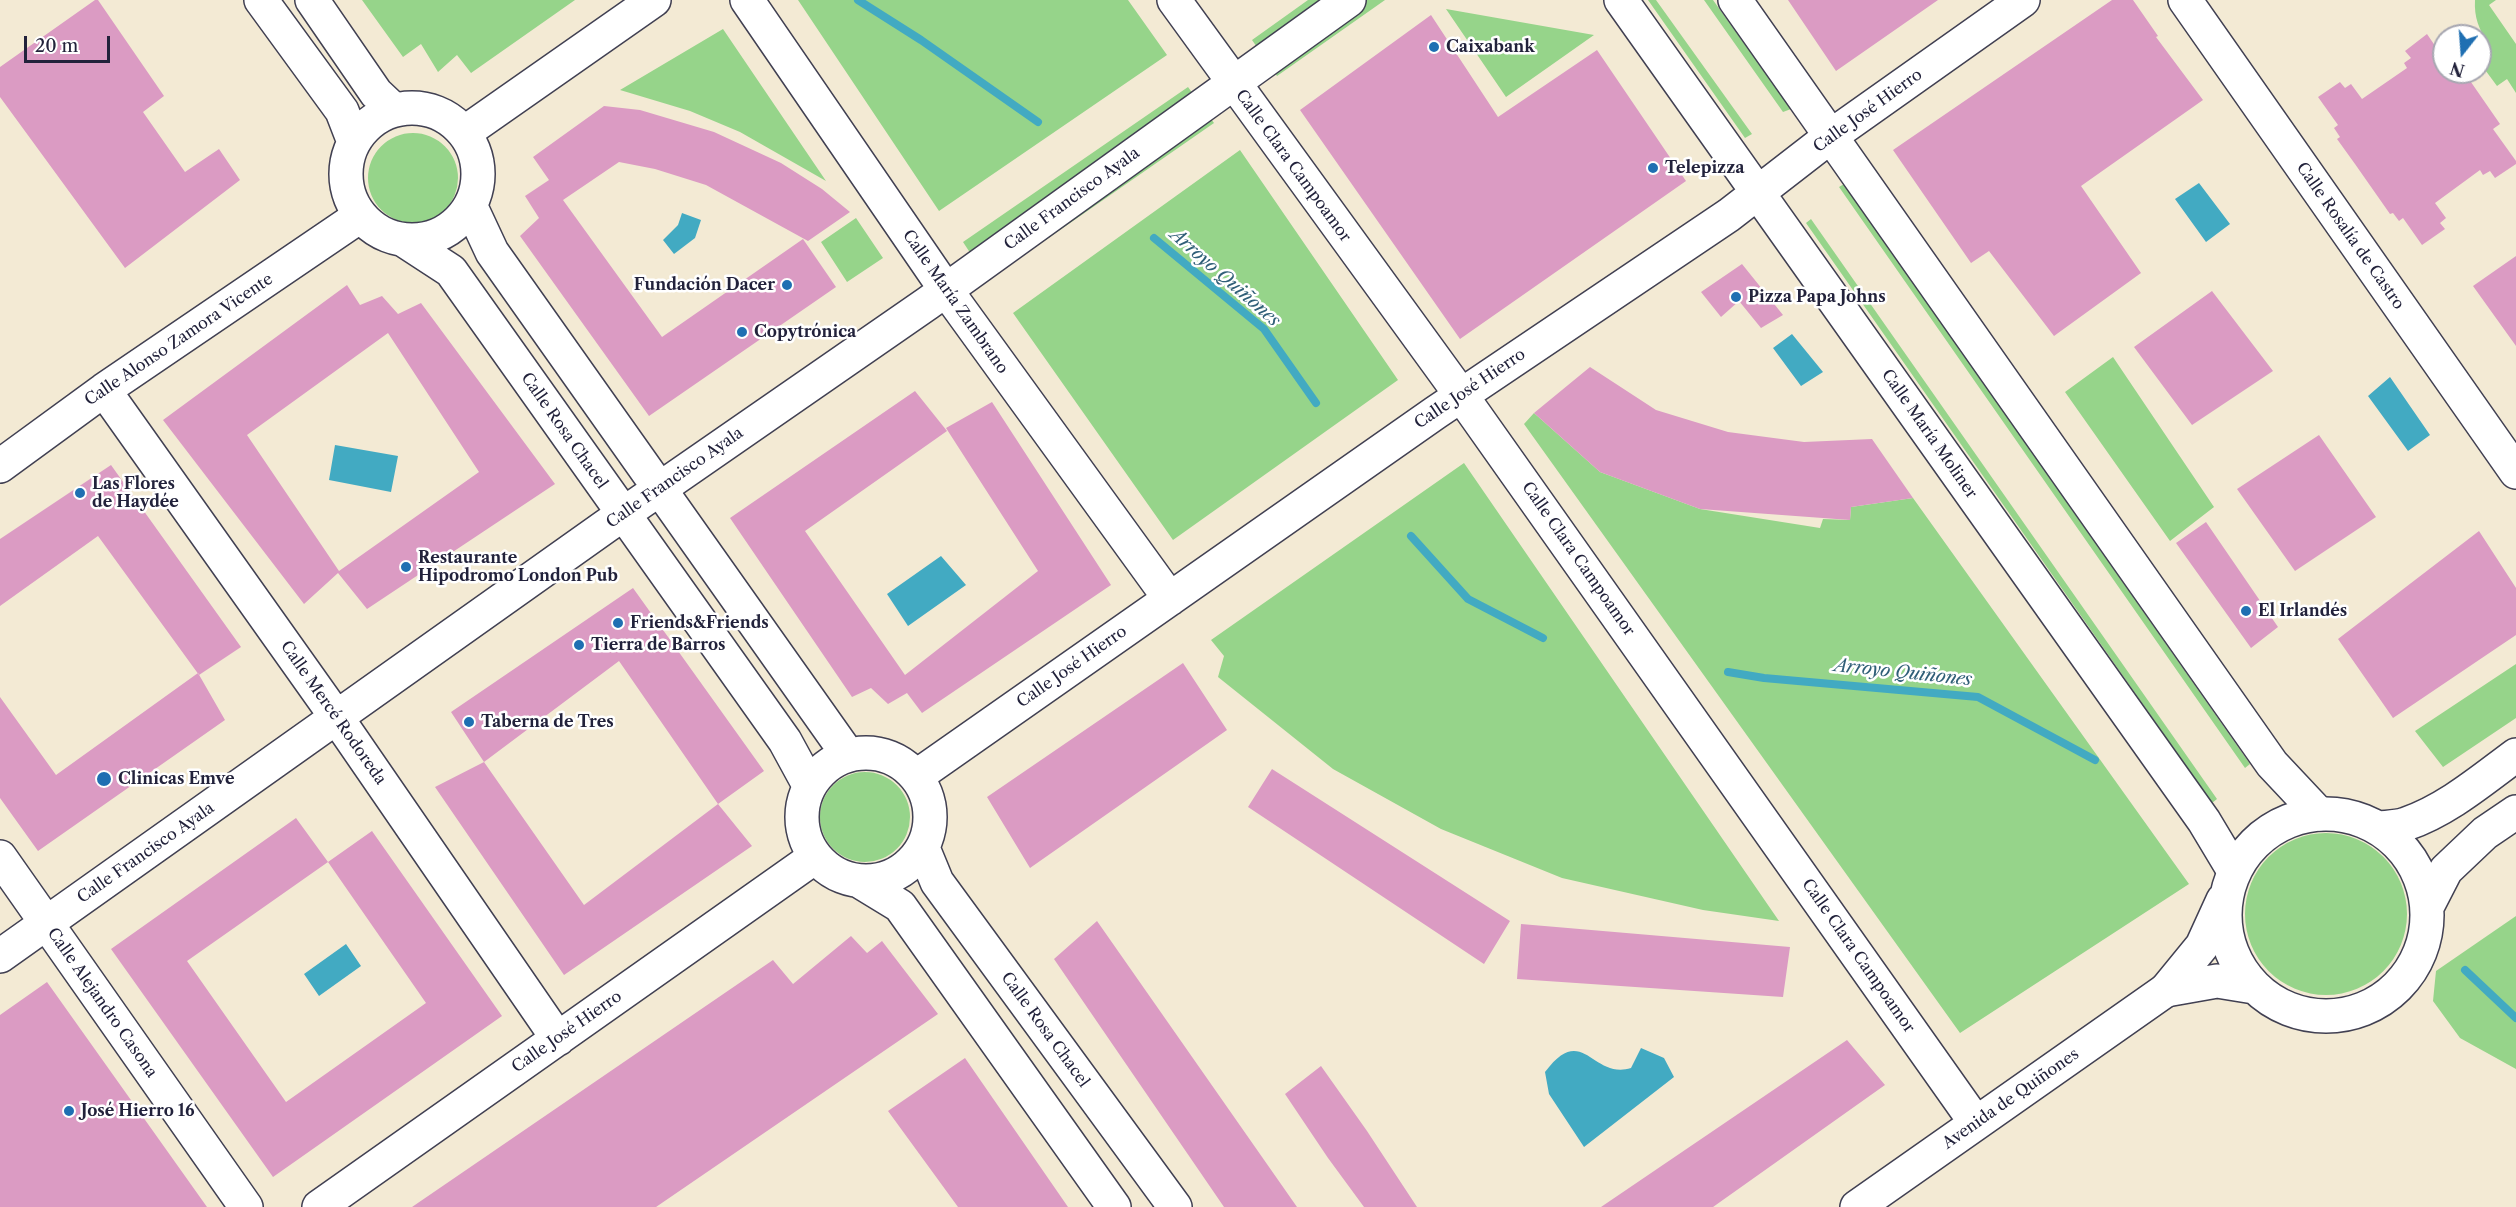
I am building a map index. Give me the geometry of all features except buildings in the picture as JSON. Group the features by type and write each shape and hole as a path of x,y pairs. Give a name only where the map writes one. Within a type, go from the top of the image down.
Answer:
{"street":[{"path":"261,0 342,111 354,142"},
{"path":"312,0 376,93 394,110"},
{"path":"464,133 654,0"},
{"name":"Calle María Zambrano","path":"747,0 946,290 1170,599"},
{"name":"Calle Clara Campoamor","path":"1174,0 1461,394 1976,1123"},
{"name":"Calle Francisco Ayala","path":"0,956 623,514 946,290 1349,0"},
{"name":"Calle María Moliner","path":"1621,0 2204,821 2231,880"},
{"path":"1735,0 2272,764 2319,814"},
{"name":"Calle José Hierro","path":"917,776 1461,394 1757,194 1831,136 2023,0"},
{"name":"Calle Rosalía de Castro","path":"2185,0 2516,472"},
{"path":"420,108 445,116 464,133 477,156 479,182 471,207 454,227 431,238 405,241 380,232 360,216 348,193 346,167 354,142 371,122 394,110 420,108"},
{"path":"471,207 492,252 848,755"},
{"name":"Calle Alonso Zamora Vicente","path":"0,465 104,390 360,216"},
{"name":"Calle Rosa Chacel","path":"405,241 451,271 785,741 809,785"},
{"name":"Calle Mercé Rodoreda","path":"104,390 337,718 558,1039"},
{"path":"859,881 884,879 907,867 923,848 931,824 928,799 917,776 897,760 873,753 848,755 825,766 809,785 801,810 804,835 815,857 835,873 859,881 900,906 1114,1207"},
{"path":"2379,828 2405,825 2441,807 2516,755"},
{"path":"2428,905 2446,870 2485,833 2516,812"},
{"path":"2319,814 2350,816 2379,828 2403,848 2420,875 2428,905 2426,936 2415,965 2396,990 2370,1007 2340,1016 2308,1016 2279,1006 2254,987 2233,958 2224,924 2231,880 2248,849 2268,831 2292,819 2319,814"},
{"name":"Calle Rosa Chacel","path":"923,848 937,882 1175,1207"},
{"name":"Calle Alejandro Casona","path":"0,857 246,1207"},
{"name":"Calle José Hierro","path":"319,1207 815,857"},
{"name":"Avenida de Quiñones","path":"1857,1207 2166,990 2202,946 2231,880"},
{"name":"Avenida de Quiñones","path":"2166,990 2217,981 2254,987"}],"green space":[{"path":"362,0 575,0 471,73 457,55 438,72 421,44 403,57"},
{"path":"798,0 1128,0 1167,55 939,211"},
{"path":"1308,0 1385,0 1277,76 1252,40"},
{"path":"1648,0 1656,0 1752,134 1745,138"},
{"path":"1704,0 1713,0 1791,109 1783,112"},
{"path":"2475,0 2496,0 2489,5 2516,44 2516,93 2507,79 2497,86 2492,79 2492,24 2478,24"},
{"path":"1446,9 1594,35 1506,97"},
{"path":"723,29 826,181 740,132 690,111 620,90"},
{"path":"1188,87 1214,123 988,280 963,242"},
{"path":"413,133 430,137 445,146 454,161 458,178 454,195 445,210 430,219 413,223 396,219 381,210 372,195 368,178 372,161 381,146 396,137"},
{"path":"1240,150 1398,380 1173,540 1013,313"},
{"path":"1844,184 2250,764 2245,768 1839,187"},
{"path":"856,218 883,258 847,282 821,242"},
{"path":"1811,219 2217,799 2212,803 1806,223"},
{"path":"2113,357 2214,507 2170,541 2065,392"},
{"path":"1534,413 1600,472 1700,509 1820,528 1823,519 1850,520 1851,507 1913,498 2189,884 1960,1033 1524,424"},
{"path":"1464,463 1779,921 1703,910 1562,878 1441,829 1333,769 1218,677 1224,656 1211,640"},
{"path":"2516,664 2516,718 2443,767 2415,731"},
{"path":"865,772 882,776 897,785 906,800 910,817 906,834 897,849 882,858 865,862 848,858 833,849 824,834 820,817 824,800 833,785 848,776"},
{"path":"2326,833 2342,834 2357,839 2384,856 2401,883 2406,898 2406,930 2401,945 2384,972 2357,989 2342,994 2326,995 2310,994 2295,989 2268,972 2251,945 2246,930 2245,914 2246,898 2251,883 2268,856 2295,839 2310,834"},
{"path":"2516,916 2516,1069 2460,1038 2433,1001 2436,971"}],"water":[{"path":"2199,183 2230,224 2206,242 2175,199"},
{"path":"682,213 701,220 695,238 674,254 663,240 678,225"},
{"path":"1792,334 1823,372 1801,386 1773,348"},
{"path":"2390,377 2430,435 2408,451 2368,396"},
{"path":"335,445 398,456 391,492 329,480"},
{"path":"941,556 966,585 908,626 887,594"},
{"path":"346,944 361,966 319,996 304,974"},
{"path":"1641,1048 1664,1058 1674,1077 1584,1147 1549,1094 1545,1072 1558,1058 1569,1052 1579,1051 1606,1067 1618,1070 1631,1068"}],"waterway":[{"name":"Arroyo Quiñones","path":"858,0 921,40 1038,122"},
{"name":"Arroyo Quiñones","path":"1154,238 1264,329 1316,403"},
{"name":"Arroyo Quiñones","path":"1411,536 1468,599 1543,638"},
{"name":"Arroyo Quiñones","path":"1728,672 1764,678 1978,697 2095,760"},
{"name":"Arroyo Quiñones","path":"2465,970 2516,1018"}],"place":[{"name":"Caixabank","path":"1434,47"},
{"name":"Telepizza","path":"1653,168"},
{"name":"Fundación Dacer","path":"787,285"},
{"name":"Pizza Papa Johns","path":"1736,297"},
{"name":"Copytrónica","path":"742,332"},
{"name":"Las Flores de Haydée","path":"80,493"},
{"name":"Restaurante Hipodromo London Pub","path":"406,567"},
{"name":"El Irlandés","path":"2246,611"},
{"name":"Friends&Friends","path":"618,623"},
{"name":"Tierra de Barros","path":"579,645"},
{"name":"Taberna de Tres","path":"469,722"},
{"name":"Clinicas Emve","path":"104,779"},
{"name":"José Hierro 16","path":"69,1111"}]}
